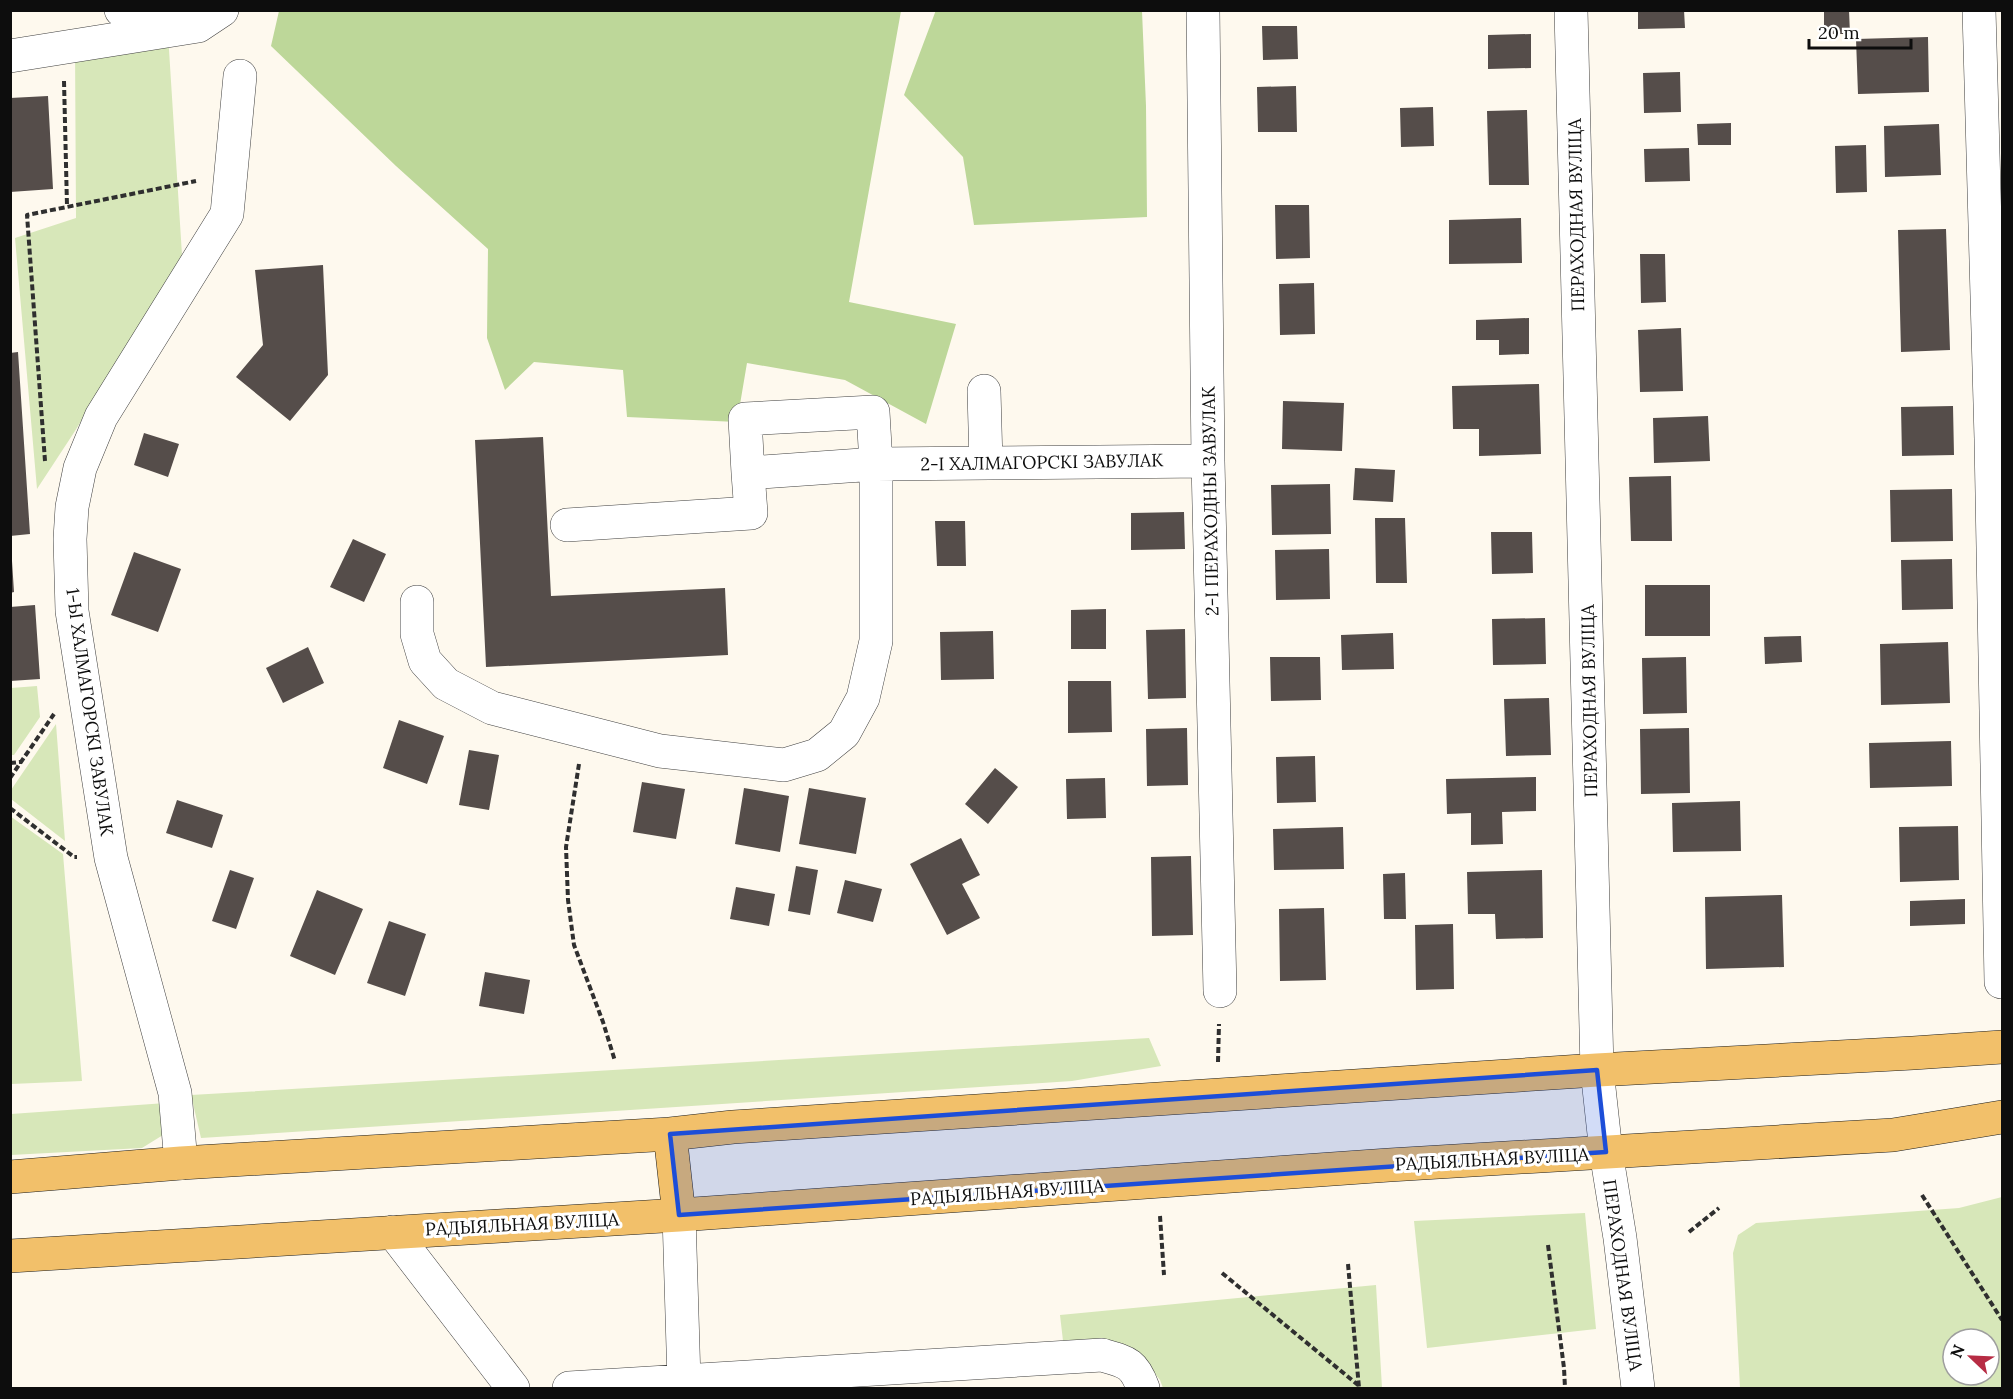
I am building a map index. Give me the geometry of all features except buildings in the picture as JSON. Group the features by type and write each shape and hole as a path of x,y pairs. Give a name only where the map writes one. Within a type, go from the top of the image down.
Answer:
{"main road":[{"path":"10,1177 180,1163 670,1134 733,1127 1597,1070 2002,1047"},
{"name":"РАДЫЯЛЬНАЯ ВУЛІЦА","path":"10,1256 679,1215 1389,1165 1893,1135 2002,1117"},
{"path":"670,1134 679,1215"}],"street":[{"path":"121,10 210,18"},
{"name":"2-І ПЕРАХОДНЫ ЗАВУЛАК","path":"1203,10 1208,460 1220,991"},
{"name":"ПЕРАХОДНАЯ ВУЛІЦА","path":"1571,10 1597,1070 1638,1389"},
{"path":"1979,10 1997,440 2001,982"},
{"path":"10,56 210,18"},
{"name":"1-Ы ХАЛМАГОРСКІ ЗАВУЛАК","path":"180,1163 175,1093 111,858 72,611 70,539 72,507 80,468 101,417 227,214 240,76"},
{"path":"984,391 986,463"},
{"path":"417,602 417,634 425,661 446,684 492,708 660,751 784,765 816,755 844,733 863,698 876,641 876,464 873,412 745,419 752,513 567,525"},
{"name":"2-І ХАЛМАГОРСКІ ЗАВУЛАК","path":"748,473 876,464 1208,460"},
{"path":"679,1215 684,1381"},
{"path":"393,1232 513,1389"},
{"path":"569,1389 1102,1355 1125,1362 1138,1373 1143,1389"}],"path":[{"path":"55,78 64,77 68,206 198,181"},
{"path":"584,731 566,847 568,900 574,945 615,1061"},
{"path":"10,763 21,762"},
{"path":"10,808 74,857 111,858"},
{"path":"1158,1181 1164,1275"},
{"path":"1922,1195 2002,1320"},
{"path":"1689,1232 1719,1208"},
{"path":"1548,1245 1565,1389"},
{"path":"1348,1264 1358,1387"},
{"path":"1222,1273 1358,1387"}],"highlighted area":[{"path":"1597,1070 1606,1152 679,1215 670,1134"}],"green space":[{"path":"936,10 1142,11 1147,217 974,225 963,157 904,95"},
{"path":"279,11 901,11 849,302 956,324 926,424 845,380 747,363 737,422 627,417 623,370 534,362 505,390 487,338 488,249 396,166 271,46"},
{"path":"168,34 182,255 37,489 15,238 76,218 75,47"},
{"path":"37,686 40,717 14,755 11,755 11,688"},
{"path":"56,724 65,841 11,799 11,790"},
{"path":"10,816 63,854 82,1081 11,1084"},
{"path":"1149,1038 1161,1066 1072,1081 201,1138 191,1095"},
{"path":"166,1103 163,1135 142,1148 11,1155 11,1114"},
{"path":"2002,1197 2002,1388 1740,1388 1733,1253 1738,1235 1756,1223 1959,1208"},
{"path":"1585,1213 1596,1329 1427,1348 1414,1221"},
{"path":"1376,1285 1382,1388 1163,1388 1160,1380 1145,1361 1065,1358 1060,1315"}]}
